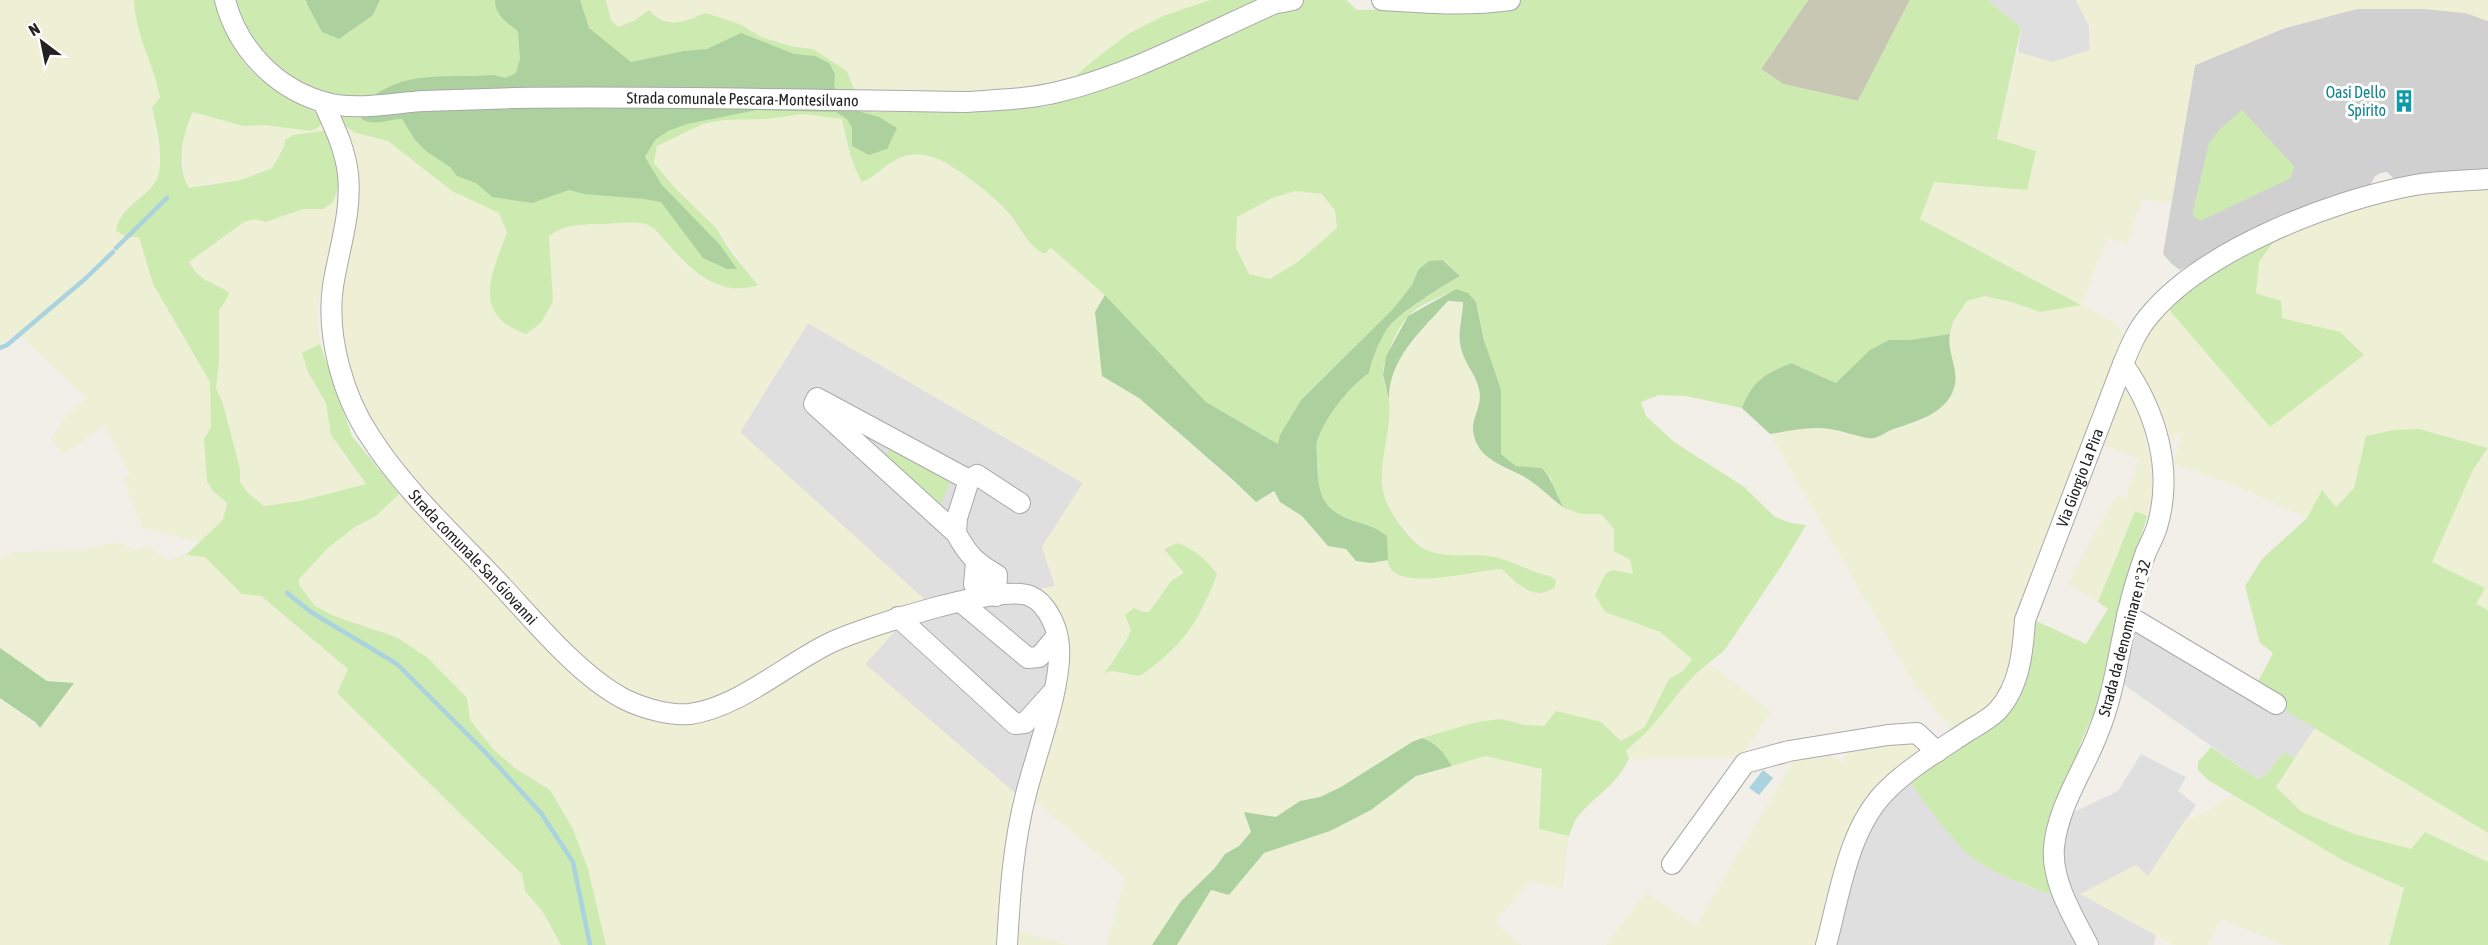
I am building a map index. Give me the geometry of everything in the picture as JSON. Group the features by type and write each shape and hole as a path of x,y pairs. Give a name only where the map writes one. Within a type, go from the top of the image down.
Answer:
{"street":[{"name":"Strada comunale Pescara-Montesilvano","path":"225,0 237,33 257,61 293,89 323,102 341,106 424,101 626,96 967,102 1015,99 1056,93 1115,75 1273,4 1293,0"},
{"path":"1382,0 1485,4 1510,0"},
{"name":"Strada comunale San Giovanni","path":"323,102 342,145 348,174 346,228 332,291 334,330 340,371 350,402 369,437 392,468 584,671 626,700 658,710 687,714 723,704 808,654 898,617 960,602 1020,593 1033,597 1045,607 1059,646 1053,693 1025,796 1017,836 1010,881 1007,945"},
{"name":"Via Giorgio La Pira","path":"1826,945 1859,831 1886,790 1998,710 2011,687 2022,658 2025,620 2122,364 2134,338 2148,316 2167,297 2228,253 2279,228 2377,194 2416,185 2488,179"},
{"name":"Strada da denominare nº 32","path":"2088,945 2065,898 2055,870 2054,848 2060,822 2098,733 2110,696 2135,584 2157,527 2163,492 2163,461 2154,420 2122,364"},
{"path":"969,480 817,398 814,404 956,533 966,552 976,562 997,575 996,596"},
{"path":"956,533 957,518 969,480 977,475 1020,502"},
{"path":"960,602 1028,658 1039,657 1057,636"},
{"path":"2127,615 2276,704"},
{"path":"898,617 1015,724 1025,723 1053,693"},
{"path":"1672,864 1745,763 1789,752 1888,735 1917,733 1937,752"}],"shaded area":[{"path":"0,0 134,0 134,12 156,76 160,99 152,107 160,159 159,175 147,191 118,219 139,237 153,284 210,382 211,427 204,440 207,481 212,490 227,503 223,520 199,543 142,528 123,479 130,473 105,425 62,455 51,437 68,415 87,398 17,332 0,345"},
{"path":"606,0 1210,0 1163,16 1072,81 993,94 856,92 847,71 813,49 790,46 761,37 742,25 706,13 684,22 670,23 649,10 634,21 618,27 611,20"},
{"path":"1808,0 1910,0 1858,101 1783,84 1761,69"},
{"path":"1988,0 2076,0 2089,26 2090,50 2052,63 2018,52 2021,28"},
{"path":"2076,0 2488,0 2488,21 2466,13 2426,9 2356,9 2285,28 2195,65 2171,204 2142,199 2128,244 2107,238 2082,304 2116,324 2127,338 2007,681 1995,700 1956,734 1915,686 1770,434 1810,428 1829,429 1873,439 1926,419 1953,362 1948,344 1953,322 1967,301 1985,296 2040,312 2080,304 1920,219 1933,182 1997,139 2018,52 2052,62 2090,50 2089,26"},
{"path":"2356,9 2426,9 2466,13 2488,21 2488,175 2397,182 2387,172 2381,173 2375,176 2369,188 2241,237 2180,270 2163,254 2195,65 2285,28"},
{"path":"193,112 243,126 264,125 311,131 324,120 329,130 293,135 285,140 284,147 272,167 241,180 211,183 190,189 185,181 183,155 184,135"},
{"path":"803,114 842,119 854,168 875,177 895,160 911,155 933,156 953,167 994,198 1009,213 1023,236 1051,248 1105,295 1095,312 1102,376 1139,398 1256,502 1273,491 1280,502 1302,516 1328,546 1346,549 1371,563 1388,560 1390,568 1415,579 1502,569 1525,590 1554,578 1491,556 1446,555 1428,551 1393,516 1383,494 1381,467 1388,425 1389,386 1393,369 1421,331 1449,301 1463,302 1459,342 1479,389 1480,408 1472,428 1504,469 1528,479 1564,508 1581,514 1601,514 1614,529 1614,551 1630,560 1633,575 1613,570 1618,617 1660,633 1692,659 1683,671 1669,679 1645,727 1621,741 1616,734 1525,725 1501,719 1459,727 1412,742 1341,787 1320,797 1300,801 1276,817 1245,813 1251,832 1239,846 1225,854 1214,869 1181,901 1152,945 1107,945 1125,877 1034,800 1068,679 1068,640 1035,590 1055,586 1042,547 1083,483 808,323 740,432 924,599 914,610 724,696 684,709 666,706 619,689 554,634 372,435 344,367 337,292 352,222 336,120 356,133 388,141 452,191 499,213 507,233 492,274 551,277 549,235 556,230 583,224 632,221 651,226 685,265 710,282 758,285 716,228 675,188 654,163 657,146 703,124 725,120 767,119","holes":["1164,550 1208,598 1199,614 1127,675 1106,672 1142,612 1149,612 1158,597 1184,573"]},
{"path":"340,184 334,237 317,307 320,344 302,354 308,372 326,403 331,435 366,484 300,501 264,506 249,494 240,482 240,469 223,404 216,388 219,361 219,310 225,302 219,285 206,282 196,275 189,262 244,222 255,219 266,222 303,209 323,209"},
{"path":"2488,189 2488,448 2419,429 2367,436 2354,488 2336,507 2322,490 2307,518 2232,484 2173,464 2182,434 2177,433 2172,444 2168,429 2137,380 2134,359 2136,348 2165,305 2270,427 2340,332 2282,318 2270,296 2255,293 2259,262 2277,237 2381,200 2426,191"},
{"path":"1295,191 1322,194 1335,210 1337,228 1299,261 1269,279 1249,274 1236,248 1236,217 1272,198"},
{"path":"808,323 1083,483 1042,547 1055,586 1035,590 1068,640 1016,794 865,664 914,610 740,432"},
{"path":"2120,386 2127,390 2140,416 2152,468 2152,495 2147,516 2135,511 2098,602 2068,584 2110,505 2119,496 2126,498 2138,459 2100,444"},
{"path":"2488,451 2488,610 2476,604 2484,588 2432,562 2473,470"},
{"path":"399,494 555,658 585,682 686,723 714,720 837,649 870,635 896,630 865,664 1016,794 1002,867 996,945 606,945 588,869 550,790 515,768 494,750 470,720 467,698 396,637 334,616 315,606 299,585 299,579 328,548 355,527 376,516"},
{"path":"118,542 135,550 148,546 170,561 182,555 205,557 220,571 260,596 348,669 337,693 522,874 525,891 543,912 561,945 0,945 0,698 40,728 58,681 47,681 0,648 0,557 17,552 81,550"},
{"path":"2133,619 2315,728 2295,758 2283,753 2267,774 2258,779 2116,679"},
{"path":"1710,664 1771,712 1740,757 1629,759 1626,750 1637,742 1696,673"},
{"path":"2315,728 2488,833 2488,862 2426,832 2411,849 2397,847 2354,834 2302,812 2276,786"},
{"path":"1916,737 1929,748 1877,785 1856,811 1845,844 1820,945 1606,945 1646,892 1695,926 1796,757 1824,751 1842,762 1853,743"},
{"path":"2141,754 2186,777 2178,791 2196,805 2148,877 2081,894 2156,935 2154,945 1831,945 1860,846 1876,811 1907,778 1935,815 1974,859 2024,885 2050,894 2046,868 2068,815 2118,791"},
{"path":"1485,756 1543,769 1539,829 1569,836 1563,889 1530,881 1495,923 1522,945 1177,945 1211,890 1229,895 1264,853 1330,831 1371,810 1416,776"},
{"path":"2232,795 2342,860 2404,888 2389,945 2284,945 2221,919 2208,945 2174,945 2080,894 2136,865 2148,876 2185,820 2200,815"},
{"path":"1014,930 1069,945 1014,945"}],"green space":[{"path":"134,0 214,0 231,42 252,71 280,93 320,114 324,120 319,127 311,131 264,125 243,126 193,112 183,140 182,150 183,170 189,188 241,180 272,168 284,147 285,140 293,135 329,130 335,144 340,184 333,202 323,209 303,209 266,222 255,219 244,222 189,262 202,278 229,293 219,310 219,361 216,388 223,404 240,469 240,482 249,494 264,506 300,501 366,484 331,435 326,403 308,372 302,353 320,344 352,436 399,494 376,516 355,527 328,548 299,579 299,585 315,606 334,616 396,637 428,658 467,698 470,720 494,750 515,768 550,790 573,829 588,869 606,945 561,945 543,912 525,891 522,874 337,693 348,669 261,596 242,594 205,557 186,555 223,520 227,503 212,490 207,481 204,439 211,427 210,382 153,284 139,237 127,237 116,231 124,213 156,181 160,164 152,107 160,98 141,37"},
{"path":"231,0 305,0 305,3 373,15 380,0 606,0 611,20 618,27 634,21 649,10 669,22 683,21 706,13 742,25 761,37 790,46 813,49 847,71 853,87 865,104 875,112 976,112 1050,106 1082,70 1128,34 1163,16 1210,0 1346,0 1357,10 1393,9 1471,0 1808,0 1761,69 1783,84 1858,101 1910,0 1988,0 2021,28 1997,139 2036,151 2027,190 1934,182 1920,219 2081,305 2040,312 1985,296 1967,301 1953,322 1950,334 1909,340 1889,340 1836,383 1791,363 1755,384 1742,408 1686,396 1659,395 1641,402 1646,416 1674,442 1743,486 1775,517 1791,523 1806,525 1726,648 1685,685 1645,733 1626,750 1629,759 1624,769 1579,815 1569,836 1539,829 1542,769 1485,756 1452,766 1439,749 1422,738 1477,722 1501,719 1525,725 1544,726 1556,711 1601,722 1621,741 1645,727 1669,679 1683,671 1692,659 1660,632 1605,612 1595,595 1606,573 1613,570 1633,574 1630,560 1614,551 1614,529 1601,514 1581,514 1564,508 1554,492 1551,479 1542,468 1516,466 1501,454 1489,359 1476,302 1456,289 1431,301 1408,316 1392,343 1383,374 1389,413 1382,469 1385,499 1394,517 1408,534 1415,542 1429,551 1500,558 1551,577 1556,580 1555,587 1540,593 1533,592 1520,585 1502,569 1427,578 1399,575 1391,569 1387,561 1387,536 1381,531 1334,511 1325,500 1320,488 1317,444 1325,423 1346,395 1369,373 1379,345 1392,323 1460,276 1444,260 1418,270 1412,285 1392,310 1301,400 1278,444 1206,402 1105,295 1051,248 1044,254 1038,250 1028,241 1002,206 973,181 941,160 931,156 910,155 891,163 862,182 847,144 842,119 803,114 767,119 725,120 703,124 657,146 654,163 675,188 716,228 731,252 758,285 731,288 707,280 686,264 648,225 631,222 574,226 561,229 549,236 553,301 541,323 526,334 509,326 498,316 492,305 491,278 507,233 499,213 452,191 388,141 356,133 336,120 253,48","holes":["1295,191 1322,194 1335,210 1337,228 1299,261 1270,279 1249,274 1236,248 1237,217 1272,198"]},
{"path":"305,0 380,0 373,15 339,39 322,32"},
{"path":"495,0 580,0 589,28 631,62 684,51 707,49 741,33 794,54 815,56 829,63 835,74 834,86 847,108 879,117 897,128 887,149 869,155 852,146 852,128 847,119 836,112 757,110 687,124 668,131 655,140 645,157 662,185 720,245 737,269 727,269 703,258 661,202 584,194 569,190 532,203 492,197 476,183 457,176 450,167 426,151 415,140 402,119 369,122 360,116 357,110 373,96 405,81 438,76 494,75 505,78 516,73 520,59 518,31 499,14"},
{"path":"2242,110 2294,166 2291,178 2200,221 2193,215 2193,211 2209,143 2219,130"},
{"path":"2277,237 2259,262 2256,293 2281,301 2282,318 2340,332 2364,355 2270,427 2165,305 2178,292"},
{"path":"1443,260 1460,276 1392,323 1379,345 1369,373 1353,386 1338,404 1325,423 1317,442 1319,482 1325,501 1341,515 1381,531 1387,536 1388,560 1371,563 1356,561 1346,549 1328,546 1302,516 1280,502 1274,491 1256,502 1139,398 1102,376 1095,312 1105,295 1206,402 1278,444 1280,435 1301,400 1392,310 1412,285 1418,270 1429,261"},
{"path":"1456,289 1468,293 1476,302 1484,340 1501,390 1501,454 1516,466 1542,468 1564,508 1528,479 1486,456 1475,440 1473,425 1480,395 1477,383 1461,350 1463,302 1448,301 1408,346 1394,371 1389,400 1383,375 1386,356 1408,316"},
{"path":"1950,334 1955,381 1950,397 1944,405 1928,416 1876,437 1866,438 1822,428 1770,434 1742,408 1755,384 1791,363 1836,383 1870,350 1889,340 1909,340"},
{"path":"2419,429 2488,448 2473,470 2432,562 2485,588 2476,604 2488,610 2488,833 2253,691 2273,653 2260,643 2245,586 2262,559 2307,518 2322,490 2336,507 2354,488 2366,436 2394,430"},
{"path":"891,447 950,483 940,505 885,456"},
{"path":"2135,511 2147,516 2109,651 2102,695 2081,742 2046,868 2050,894 2002,875 1966,853 1907,778 2001,713 2030,618 2086,644 2108,609 2098,602"},
{"path":"1178,543 1200,556 1217,574 1196,620 1167,655 1140,676 1111,671 1105,673 1131,630 1125,615 1134,608 1142,612 1149,612 1171,581 1184,573 1164,549"},
{"path":"0,648 47,681 74,683 40,728 0,698"},
{"path":"1422,738 1439,749 1452,766 1416,776 1371,810 1330,831 1264,853 1229,895 1211,890 1177,945 1152,945 1181,901 1214,869 1225,854 1239,846 1251,832 1244,812 1276,817 1300,801 1320,797 1341,787"},
{"path":"2211,747 2258,779 2267,774 2283,753 2295,758 2276,787 2302,812 2354,834 2411,849 2425,832 2488,862 2488,945 2389,945 2404,888 2342,860 2208,780 2198,770 2198,762"}],"water":[{"path":"1763,770 1773,778 1759,795 1749,788"}],"waterway":[{"path":"116,248 167,198"},
{"path":"0,348 7,345 85,279 113,252"},
{"path":"287,593 311,612 397,664 486,753 541,813 573,862 590,945"}],"place":[{"name":"Oasi Dello Spirito","path":"2404,101"}]}
